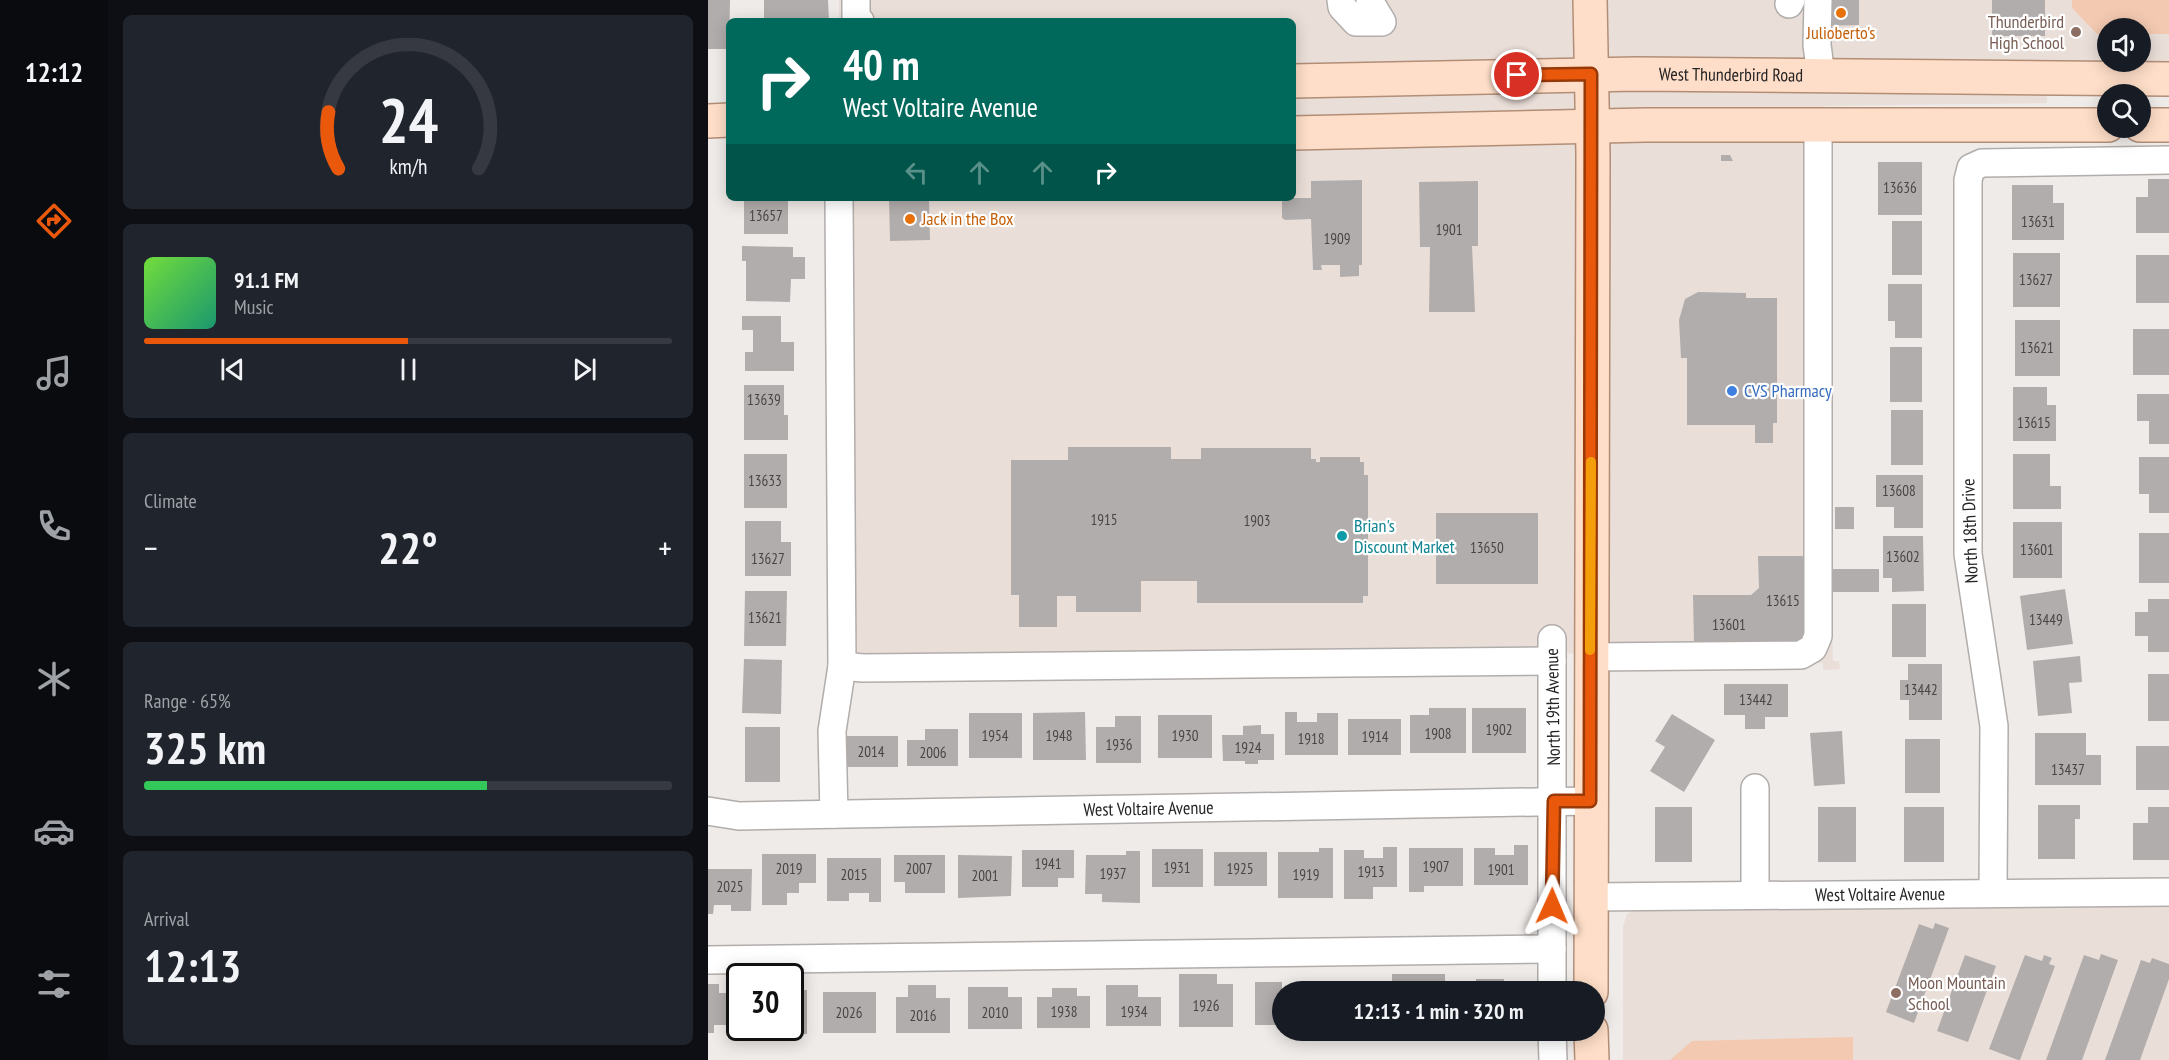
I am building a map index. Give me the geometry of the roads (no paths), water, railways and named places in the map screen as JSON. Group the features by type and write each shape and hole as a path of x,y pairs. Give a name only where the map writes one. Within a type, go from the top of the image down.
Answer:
{"main road":[{"name":"North 19th Avenue","path":"1590,0 1592,126 1591,981"},
{"name":"West Thunderbird Road","path":"1296,81 1591,74 2169,79"},
{"path":"1973,77 1973,126"},
{"path":"708,121 726,120"},
{"path":"1296,133 1592,126 2097,125"},
{"path":"2151,125 2169,125"},
{"path":"1591,1041 1592,1060"}],"street":[{"path":"856,0 857,18"},
{"path":"1341,0 1342,7 1356,22 1376,12"},
{"path":"1818,0 1817,45 1821,76"},
{"path":"1590,657 1801,655 1813,648 1818,636 1818,126"},
{"name":"North 18th Drive","path":"1993,893 1994,726 1968,554 1968,180 1971,168 1982,163 2169,160"},
{"path":"834,814 832,731 842,666 839,201"},
{"name":"North 19th Avenue","path":"842,666 863,668 1552,650 1554,801 1552,981"},
{"path":"1755,788 1755,895"},
{"name":"West Voltaire Avenue","path":"708,812 739,816 1590,801"},
{"name":"West Voltaire Avenue","path":"1590,897 2169,892"},
{"path":"708,960 1552,949"},
{"path":"1552,1041 1553,1060"}],"place":[{"name":"Julioberto's","path":"1841,13"},
{"name":"Thunderbird High School","path":"2076,32"},
{"name":"Jack in the Box","path":"910,219"},
{"name":"CVS Pharmacy","path":"1732,391"},
{"name":"Brian's Discount Market","path":"1342,536"},
{"name":"Moon Mountain School","path":"1896,993"}]}
